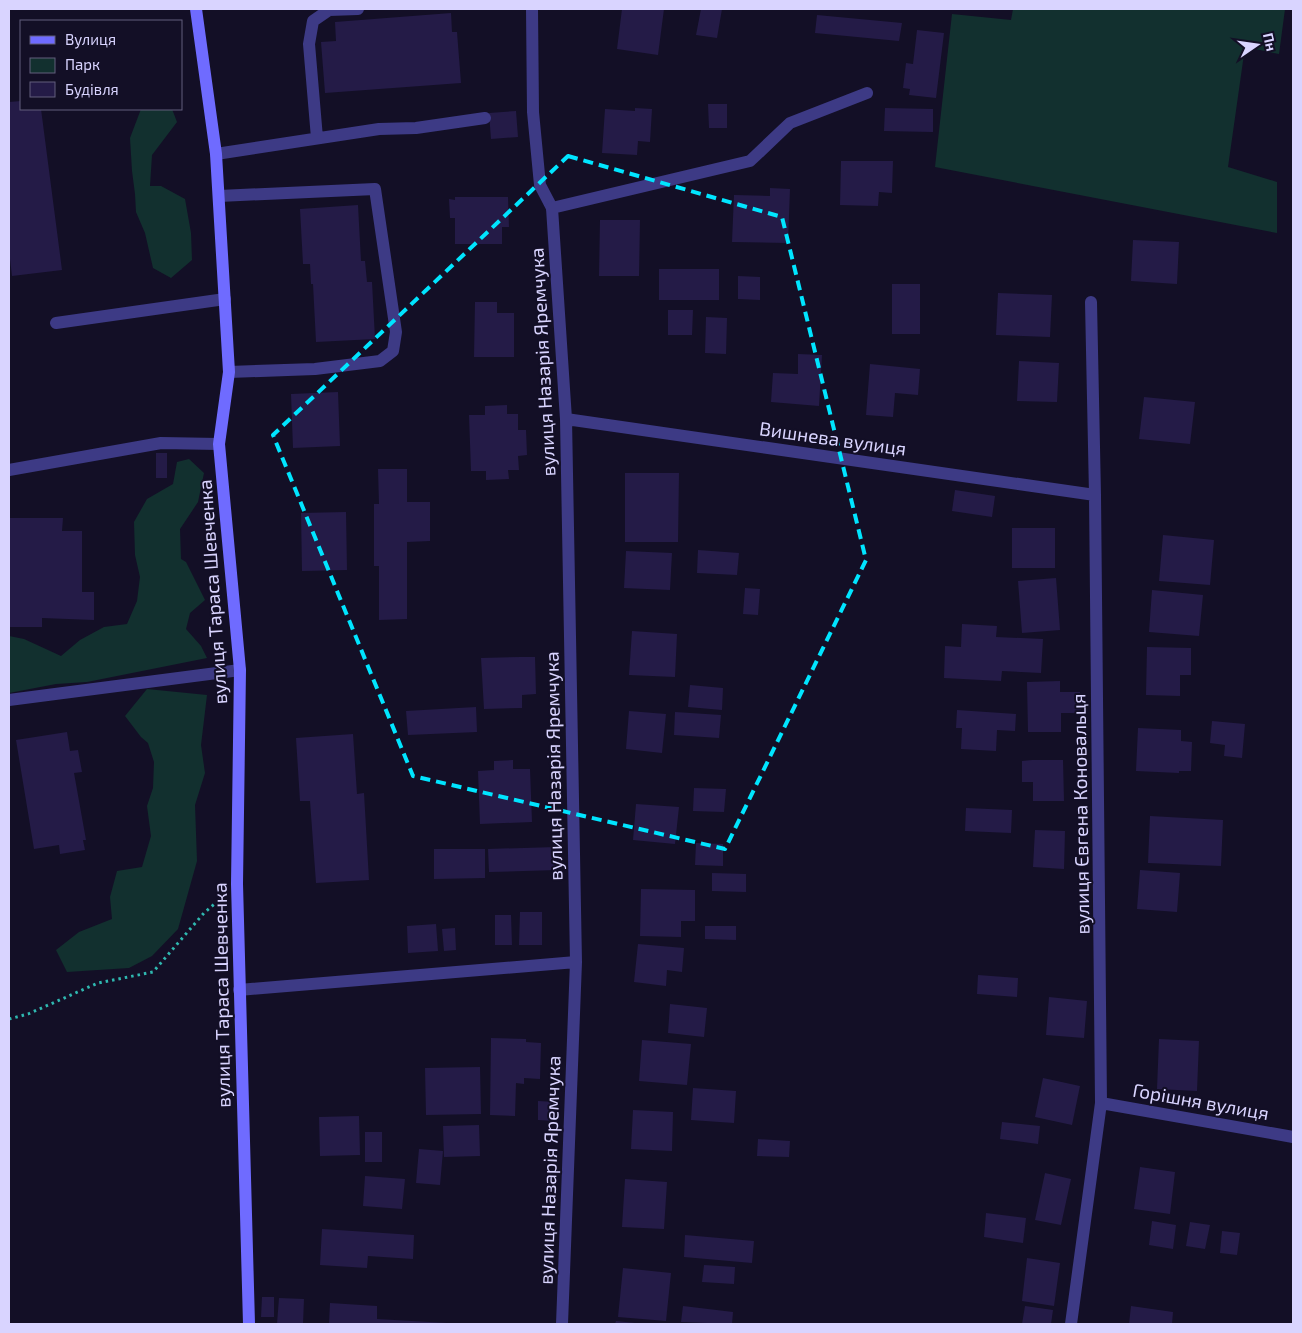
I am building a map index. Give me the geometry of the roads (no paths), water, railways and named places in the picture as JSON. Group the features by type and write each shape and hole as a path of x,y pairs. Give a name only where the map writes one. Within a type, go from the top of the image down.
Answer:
{"street":[{"name":"вулиця Тараса Шевченка","path":"196,9 216,154 230,372 219,444 240,670 237,884 249,1324"},
{"path":"317,138 309,44 313,21 330,10 358,9"},
{"name":"вулиця Назарія Яремчука","path":"532,9 534,112 540,185 552,208 566,418 576,962 562,1324"},
{"path":"552,208 750,161 790,122 867,93"},
{"path":"216,154 379,128 416,128 484,118"},
{"path":"219,196 375,189 396,332 393,351 380,362 315,369 230,372"},
{"path":"56,323 225,299"},
{"name":"вулиця Євгена Коновальця","path":"1071,1324 1102,1103 1091,302"},
{"name":"Вишнева вулиця","path":"566,418 1095,495"},
{"path":"9,470 161,443 219,444"},
{"path":"9,700 240,670"},
{"path":"239,990 576,962"},
{"name":"Горішня вулиця","path":"1102,1103 1293,1137"}]}
